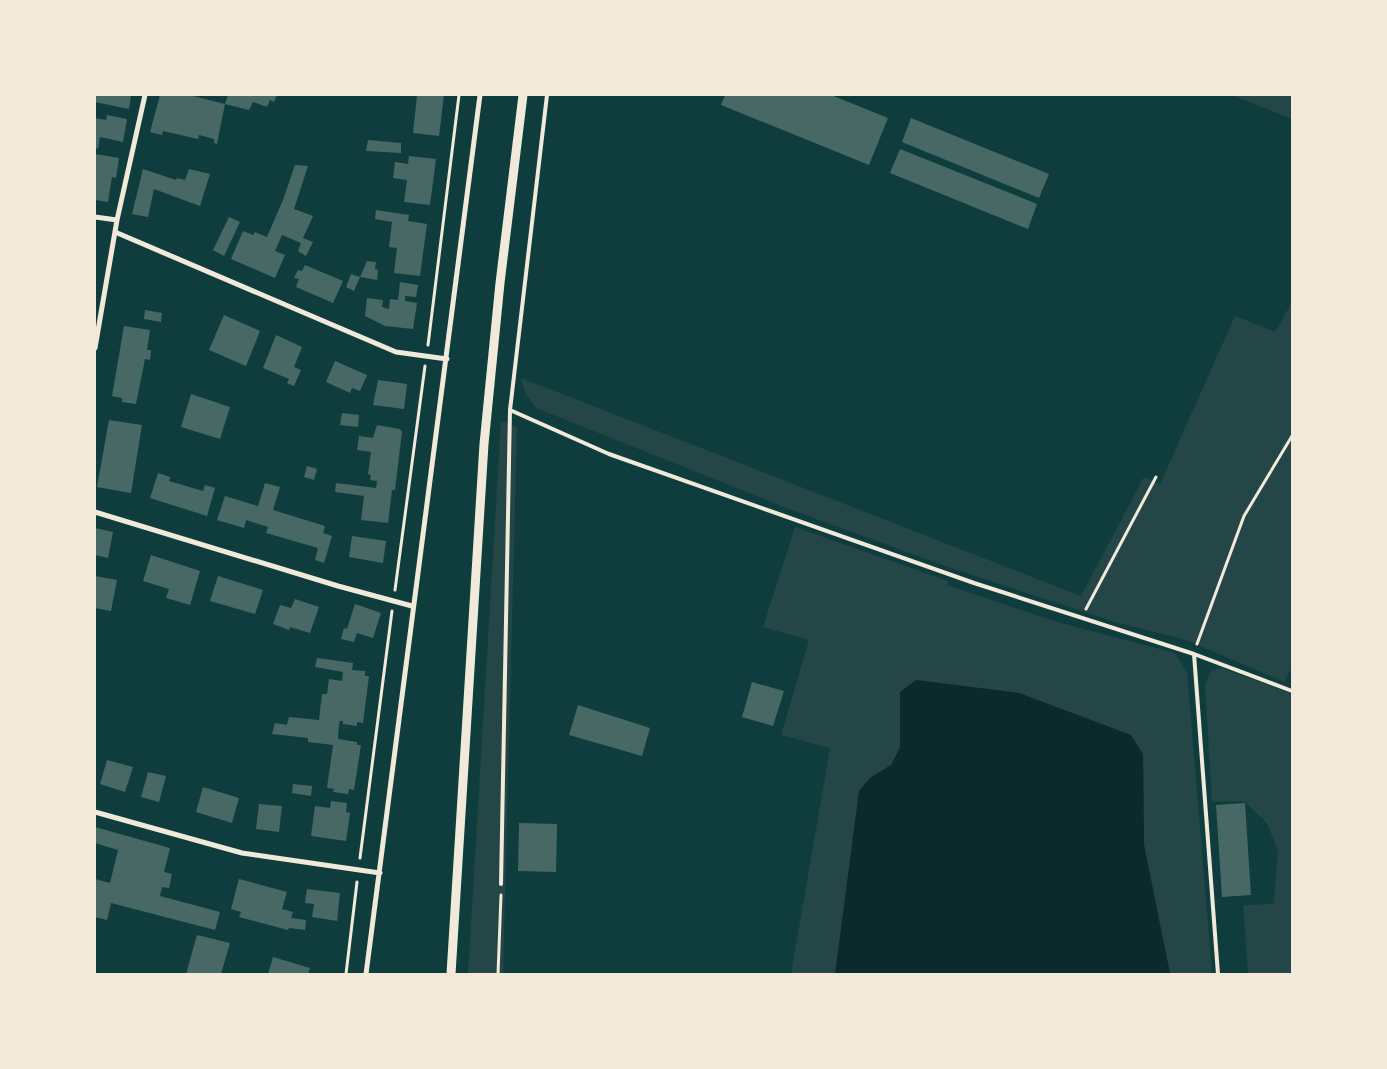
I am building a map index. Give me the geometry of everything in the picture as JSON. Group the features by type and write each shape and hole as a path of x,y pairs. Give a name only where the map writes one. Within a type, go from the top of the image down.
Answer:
{"street":[{"path":"95,348 117,220 145,95"},
{"path":"366,974 412,606 447,359 480,95"},
{"path":"451,974 484,444 500,283 523,95"},
{"path":"95,217 117,220"},
{"path":"115,232 396,352 447,359"},
{"path":"95,512 338,586 412,606"},
{"path":"95,812 242,853 380,873"}],"lane":[{"path":"501,884 510,410 547,95"},
{"path":"510,410 619,457 974,583 1194,654 1292,691"},
{"path":"1194,654 1218,974"}],"path":[{"path":"346,974 459,95"},
{"path":"1194,654 1244,516 1292,436"},
{"path":"1081,618 1156,477"},
{"path":"498,974 501,884"}],"shaded area":[{"path":"1232,95 1292,95 1292,119"},
{"path":"1292,302 1292,667 1284,682 1186,640 1115,622 948,567 789,509 536,408 525,393 521,378 1081,596 1144,477 1160,484 1235,316 1275,332"},
{"path":"501,421 517,427 503,974 468,974"},
{"path":"795,527 948,581 947,585 1057,622 1175,653 1187,672 1212,974 1170,974 1144,845 1143,754 900,692 900,748 891,765 870,778 835,974 791,974 830,748 781,735 809,640 763,627"},
{"path":"1222,668 1292,694 1292,974 1248,974 1243,905 1274,904 1278,851 1267,823 1244,801 1212,802 1205,685 1211,671"},
{"path":"916,680 1019,693 1131,735 1143,754 1144,845 1170,974 835,974 859,791 870,778 891,765 900,748 900,692"}],"building":[{"path":"95,95 131,95 129,109 95,102"},
{"path":"160,95 189,95 225,104 217,144 214,143 214,139 199,135 198,139 163,131 162,135 150,132"},
{"path":"228,95 277,95 274,102 270,100 267,107 253,102 249,110 225,104"},
{"path":"417,95 444,95 439,136 413,133"},
{"path":"725,95 831,95 888,118 869,165 721,105"},
{"path":"107,115 127,119 123,142 100,137 98,149 95,148 95,118 106,120"},
{"path":"911,118 1049,174 1039,198 902,142"},
{"path":"368,140 401,143 401,153 366,151"},
{"path":"900,149 1037,204 1028,229 890,173"},
{"path":"95,154 119,158 116,178 112,177 108,202 95,200"},
{"path":"409,156 436,159 430,205 404,202 407,180 393,178 395,162 408,164"},
{"path":"295,165 308,166 294,209 313,216 303,238 313,242 306,256 298,251 301,243 282,235 275,251 285,255 275,278 231,259 243,231 253,235 255,232 267,237 283,200"},
{"path":"143,169 176,180 177,178 185,180 189,169 210,174 200,206 154,189 148,217 132,214"},
{"path":"376,210 409,215 408,221 427,224 420,276 394,273 397,248 389,247 392,222 375,219"},
{"path":"229,217 240,222 224,256 213,250"},
{"path":"367,261 376,262 375,269 378,270 377,280 360,277"},
{"path":"305,265 343,281 333,303 296,287 299,279 294,278 298,270 302,271"},
{"path":"351,274 360,277 354,291 346,287"},
{"path":"400,282 418,285 416,297 405,296 405,301 417,303 413,329 385,326 365,316 367,298 383,300 382,307 389,309 390,299 398,300"},
{"path":"145,310 162,313 161,322 144,319"},
{"path":"224,315 260,331 246,366 209,350"},
{"path":"124,326 150,330 147,350 151,350 150,360 145,359 136,404 122,402 122,398 112,396"},
{"path":"276,335 302,347 294,367 301,370 294,386 287,383 289,379 263,368"},
{"path":"335,361 367,375 360,391 352,388 350,393 326,382"},
{"path":"378,380 407,384 404,409 373,405"},
{"path":"191,394 230,407 220,439 181,427"},
{"path":"342,413 359,415 358,427 340,425"},
{"path":"109,420 142,425 131,493 97,487"},
{"path":"377,425 400,429 402,432 395,490 392,490 388,523 361,520 364,496 335,492 336,483 376,488 377,481 370,480 371,475 368,474 371,452 357,450 359,436 373,438"},
{"path":"307,466 317,469 314,480 304,477"},
{"path":"158,473 170,477 169,481 203,491 205,485 215,488 207,516 150,498"},
{"path":"265,483 280,487 273,510 325,526 323,533 332,536 324,563 315,560 318,548 266,533 268,527 246,520 244,528 217,520 225,496 258,506"},
{"path":"95,528 113,532 108,558 95,555"},
{"path":"352,536 386,541 383,563 349,557"},
{"path":"151,555 200,571 190,605 166,598 169,589 143,581"},
{"path":"95,576 117,580 111,611 95,608"},
{"path":"218,576 263,590 255,614 210,601"},
{"path":"295,599 319,607 310,633 290,627 289,630 273,624 280,605 291,608"},
{"path":"355,604 381,613 373,638 357,633 354,642 341,639 344,628 347,629"},
{"path":"317,658 353,663 352,670 365,671 365,676 369,676 363,723 357,722 357,726 343,724 343,721 340,721 339,724 338,739 357,742 357,745 361,745 354,790 349,789 348,794 333,792 334,789 327,788 333,745 308,742 308,738 272,734 275,723 287,725 289,717 319,720 322,694 327,694 329,679 342,681 343,672 315,667"},
{"path":"752,682 784,691 773,726 742,717"},
{"path":"578,705 650,728 642,756 569,735"},
{"path":"107,760 133,767 125,792 100,784"},
{"path":"148,772 166,776 159,802 141,797"},
{"path":"293,784 312,786 311,796 292,793"},
{"path":"203,787 239,798 232,823 196,812"},
{"path":"331,801 347,803 346,812 350,813 346,841 311,836 315,806 330,808"},
{"path":"1245,803 1251,895 1222,897 1216,805"},
{"path":"259,804 282,806 279,832 256,829"},
{"path":"519,823 557,824 556,872 518,871"},
{"path":"95,827 170,848 164,872 172,874 169,888 162,887 160,896 220,912 215,930 111,903 107,920 95,917 95,879 110,883 118,850 95,843"},
{"path":"239,879 287,892 282,909 293,912 291,918 306,920 305,930 289,928 288,930 239,917 241,912 231,909"},
{"path":"307,889 340,893 337,921 312,917 314,904 305,903"},
{"path":"197,935 230,943 221,974 186,974"},
{"path":"273,957 310,968 308,974 268,974"}]}
